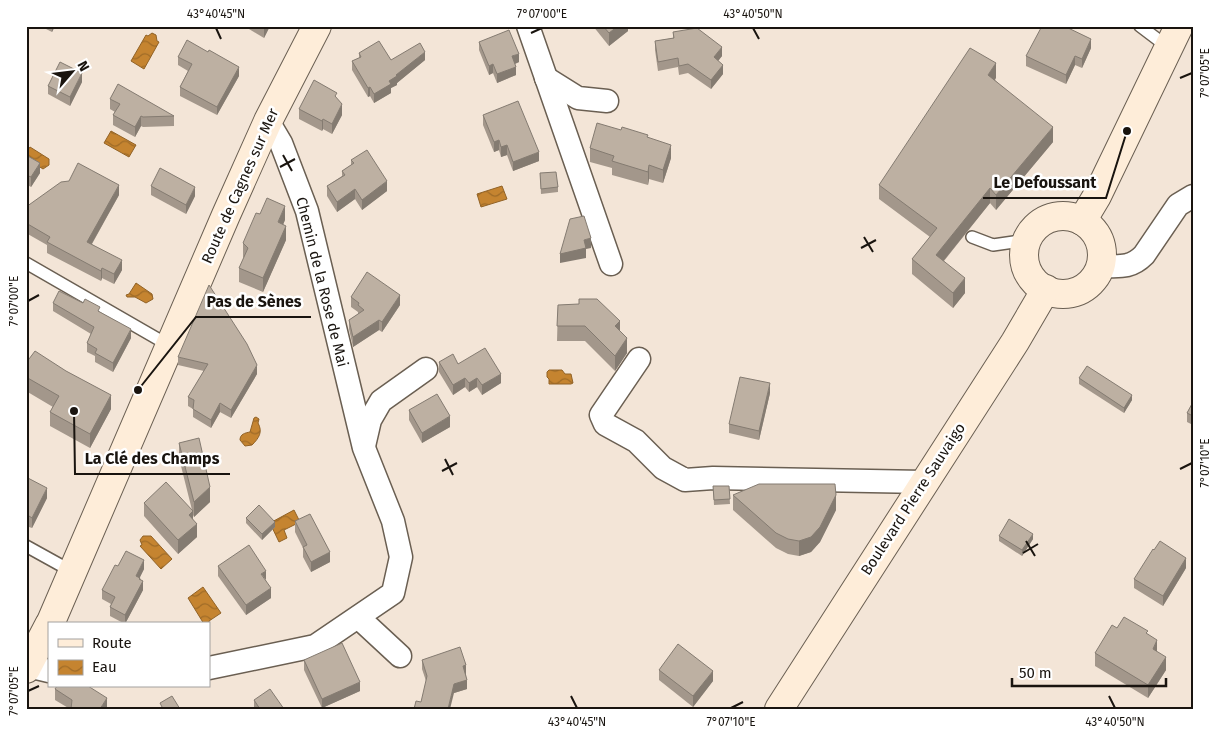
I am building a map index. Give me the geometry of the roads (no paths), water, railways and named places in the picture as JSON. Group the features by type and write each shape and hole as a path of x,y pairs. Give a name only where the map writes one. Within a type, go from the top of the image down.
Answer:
{"main road":[{"name":"Route de Cagnes sur Mer","path":"50,622 268,122 317,26"},
{"path":"1082,220 1097,196 1174,37"},
{"path":"1058,216 1070,216 1082,220 1092,228 1099,240 1102,253 1100,266 1094,278 1084,287 1072,292 1059,293 1046,289 1036,282 1029,272 1025,261 1025,248 1028,240 1036,227 1046,220 1058,216"},
{"name":"Boulevard Pierre Sauvaigo","path":"779,709 1015,342 1046,289"},
{"name":"Route de Cagnes sur Mer","path":"34,669 48,627"}],"street":[{"path":"528,26 611,264"},
{"path":"546,78 578,98 607,101"},
{"name":"Chemin de la Rose de Mai","path":"210,668 315,646 359,618 393,593 401,557 393,520 364,448 307,211 281,143 268,122"},
{"path":"1100,266 1130,266 1138,262 1178,205 1193,196"},
{"path":"639,359 601,415 605,424 636,441 663,468 685,480 713,478 924,482"},
{"path":"364,448 370,420 381,401 426,369"},
{"path":"359,618 400,656"}],"lane":[{"path":"1140,26 1174,37"},
{"path":"972,237 993,245 1028,240"},
{"path":"26,263 170,346"},
{"path":"26,546 73,572"}],"water":[{"path":"152,33 156,35 159,42 144,69 131,61 146,35 148,36"},
{"path":"111,131 136,145 129,157 104,143"},
{"path":"30,147 49,159 49,165 43,169 26,158 26,152"},
{"path":"502,186 507,199 481,207 477,194"},
{"path":"136,283 152,294 153,299 146,303 135,297 127,297 126,295 129,294"},
{"path":"549,370 562,370 565,374 571,374 573,383 549,384 547,372"},
{"path":"256,417 259,419 259,435 252,445 245,446 240,438 243,434 250,432"},
{"path":"294,510 300,522 284,530 287,538 279,542 270,523"},
{"path":"143,536 151,536 172,559 161,569 140,546 142,545 140,540"},
{"path":"203,587 221,613 209,622 203,622 188,598"}],"place":[{"name":"Le Defoussant","path":"1127,131"},
{"name":"Pas de Sènes","path":"138,390"},
{"name":"La Clé des Champs","path":"74,411"}]}
